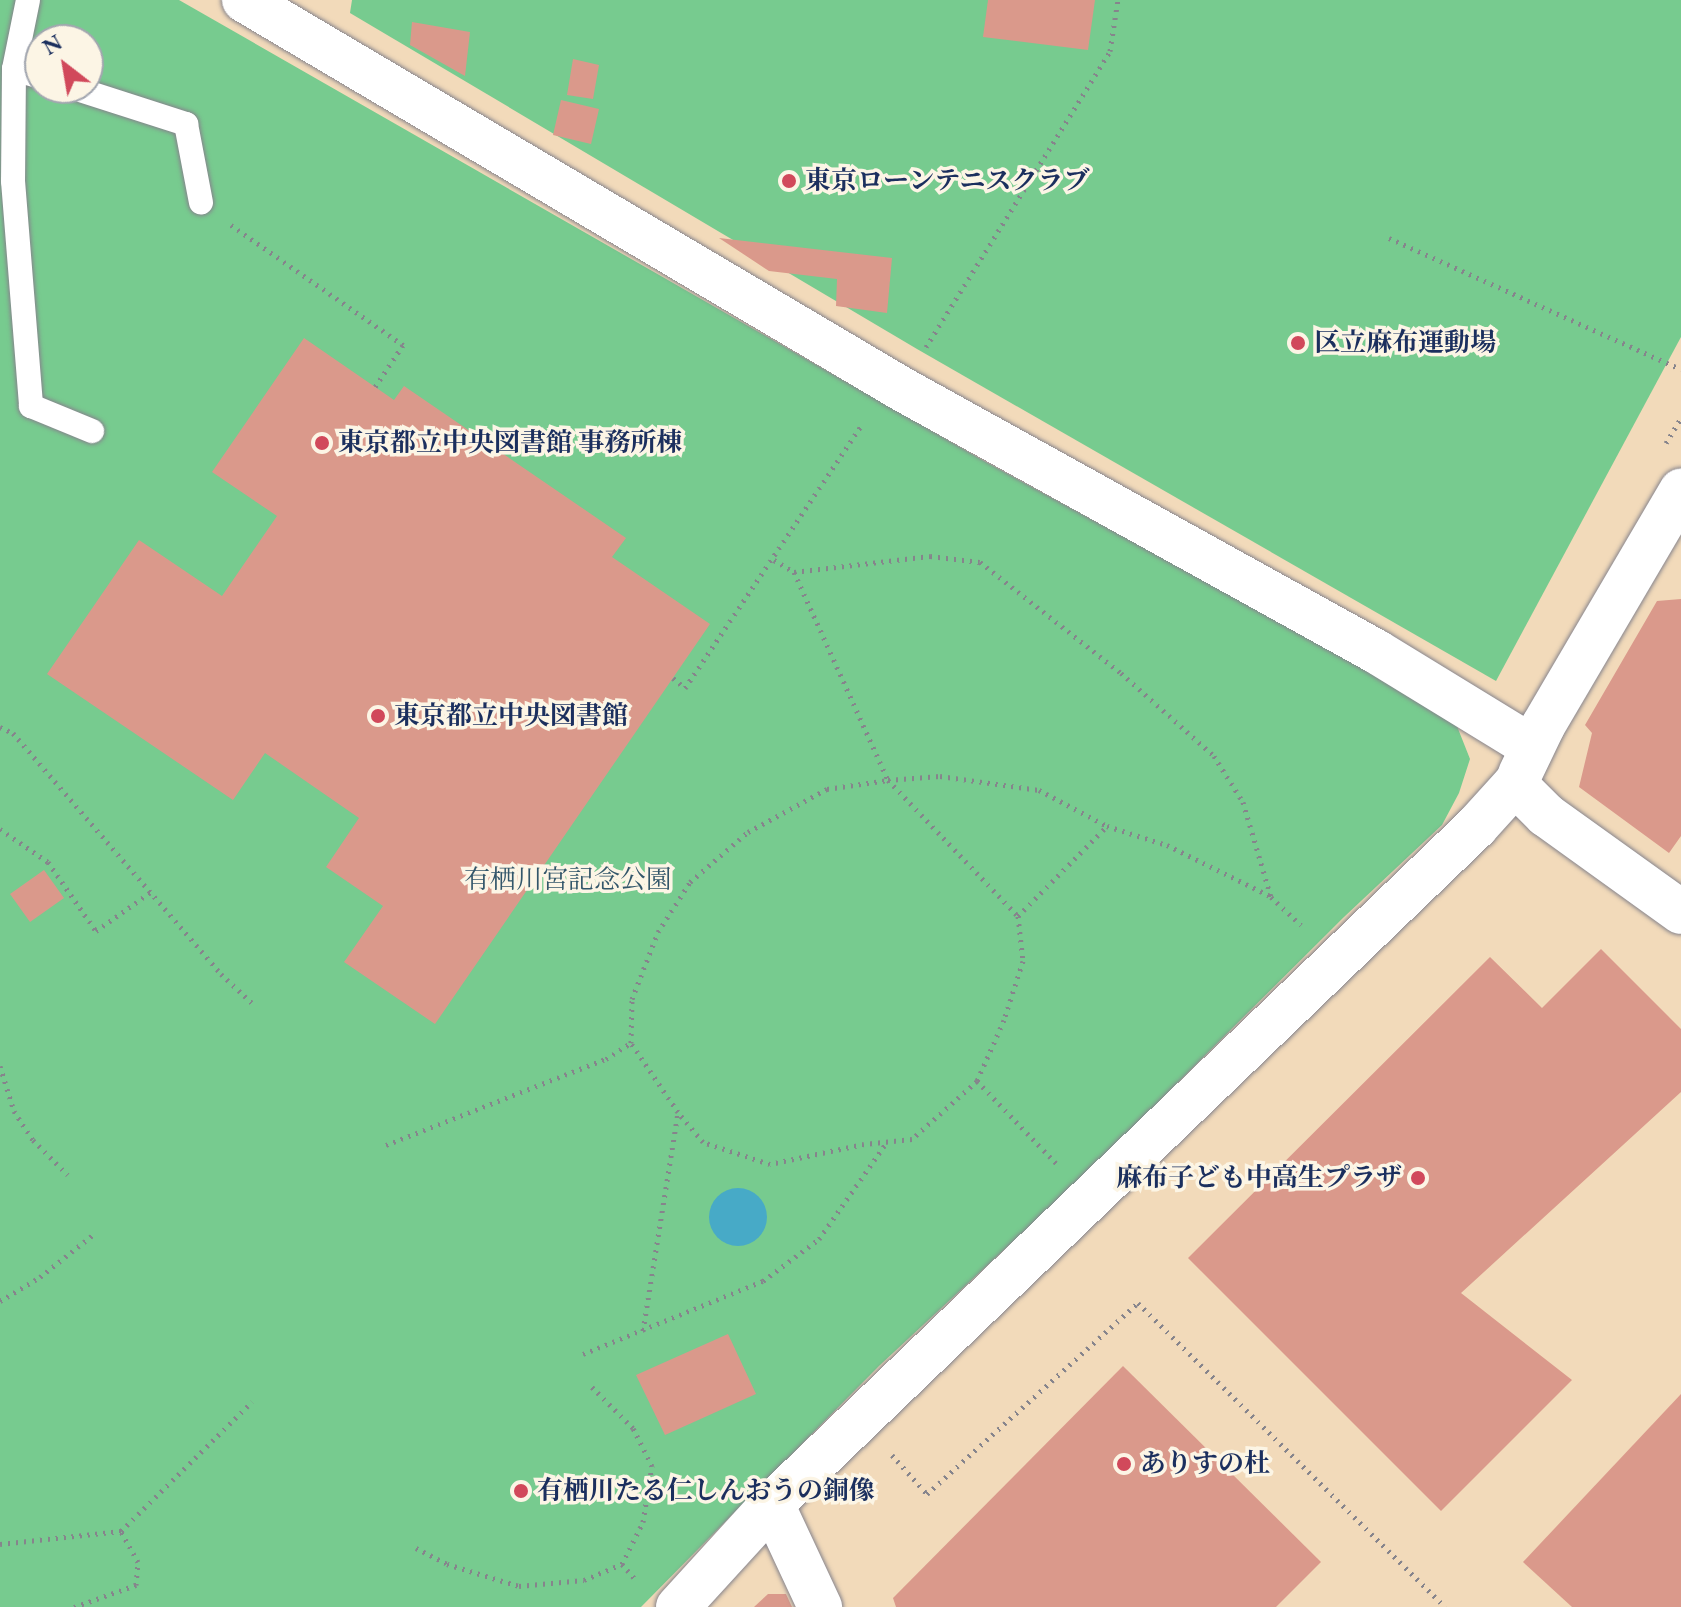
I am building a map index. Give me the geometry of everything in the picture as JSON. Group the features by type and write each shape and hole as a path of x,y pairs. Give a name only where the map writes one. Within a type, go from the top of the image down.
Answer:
{"street":[{"path":"244,0 900,388 1377,652 1524,765 1546,815 1681,912"},
{"path":"660,1597 772,1504 1476,827 1524,765 1681,491"},
{"path":"772,1504 820,1607"}],"lane":[{"path":"28,0 14,69 13,181 31,406 92,431"},
{"path":"14,69 24,72"},
{"path":"104,98 186,124 201,203"}],"path":[{"path":"900,388 1110,51 1118,0"},
{"path":"201,203 403,345 375,387"},
{"path":"1389,238 1681,369"},
{"path":"673,678 685,688 774,560 865,419"},
{"path":"794,572 930,556 980,562 1121,673 1214,756 1243,802 1271,897"},
{"path":"774,560 794,572 888,780 1018,916 1023,961 1004,1020 977,1081 912,1139 770,1164 703,1142 678,1112 631,1043 632,999 658,932 690,882 748,832 827,789 888,780 940,776 1039,790 1107,826 1167,845 1271,897 1338,958"},
{"path":"0,727 13,733 221,974 252,1003"},
{"path":"1018,916 1107,826"},
{"path":"0,829 48,862 96,931 152,891"},
{"path":"386,1145 606,1059 631,1043"},
{"path":"0,1066 14,1111 33,1140 68,1175"},
{"path":"977,1081 1090,1198"},
{"path":"643,1331 678,1112"},
{"path":"583,1354 763,1281 819,1239 887,1142"},
{"path":"0,1301 40,1277 94,1234"},
{"path":"860,1418 927,1494 1138,1303 1445,1607"},
{"path":"416,1548 447,1564 519,1586 584,1580 622,1564 643,1522 652,1466 633,1428 590,1385"},
{"path":"0,1544 121,1531 252,1402"},
{"path":"74,1607 136,1585 138,1562 121,1531"},
{"path":"622,1564 660,1597"}],"green space":[{"name":"有栖川宮記念公園","path":"0,0 179,0 984,461 1453,716 1470,759 1459,793 1442,825 1344,917 1092,1168 879,1366 641,1607 0,1607"},
{"name":"区立麻布運動場","path":"352,0 1681,0 1681,337 1496,681 917,349 350,13"}],"water":[{"path":"738,1188 758,1197 767,1217 758,1237 738,1246 718,1237 709,1217 718,1197"}],"building":[{"path":"988,0 1095,0 1088,50 983,37"},
{"path":"412,22 470,32 465,76 410,45"},
{"path":"573,59 599,65 593,99 567,95"},
{"path":"561,100 599,109 591,144 553,135"},
{"path":"719,238 892,258 887,313 836,306 837,279 769,271"},
{"name":"東京都立中央図書館","path":"304,338 394,400 404,386 626,538 612,557 710,624 435,1024 344,962 383,906 326,867 359,818 265,753 233,800 47,674 139,540 222,596 277,516 212,472"},
{"path":"1681,599 1681,836 1669,853 1579,787 1592,733 1585,725 1657,601"},
{"path":"44,870 64,898 30,922 10,894"},
{"path":"1601,949 1681,1029 1681,1092 1461,1293 1572,1380 1441,1511 1188,1258 1490,957 1542,1008"},
{"path":"728,1334 756,1394 665,1435 636,1375"},
{"name":"ありすの杜","path":"1123,1366 1321,1562 1276,1607 896,1607 893,1598"},
{"path":"1681,1394 1681,1607 1572,1607 1523,1562"},
{"path":"768,1594 786,1594 792,1607 754,1607"}],"place":[{"name":"東京ローンテニスクラブ","path":"789,181"},
{"name":"区立麻布運動場","path":"1298,343"},
{"name":"東京都立中央図書館 事務所棟","path":"322,443"},
{"name":"東京都立中央図書館","path":"378,716"},
{"name":"麻布子ども中高生プラザ","path":"1418,1178"},
{"name":"ありすの杜","path":"1124,1464"},
{"name":"有栖川たる仁しんおうの銅像","path":"521,1491"}]}
